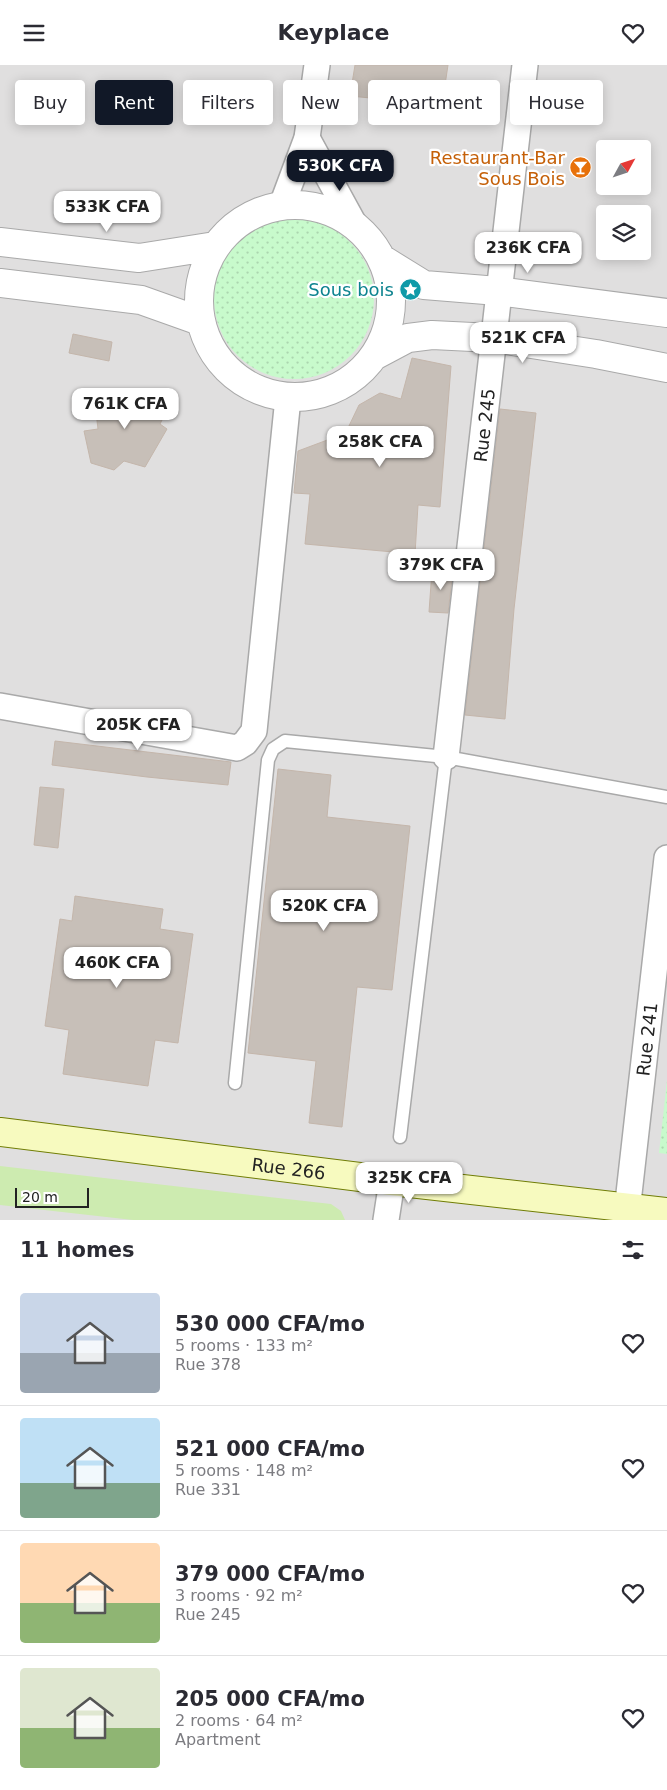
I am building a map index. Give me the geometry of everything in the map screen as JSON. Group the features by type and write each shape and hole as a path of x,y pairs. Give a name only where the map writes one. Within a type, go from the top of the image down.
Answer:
{"main road":[{"name":"Rue 266","path":"0,1132 392,1181 626,1214 667,1212"}],"street":[{"path":"282,205 307,138 317,65"},
{"name":"Rue 245","path":"446,757 525,65"},
{"path":"307,138 354,224 382,259 424,285 498,291 667,313"},
{"path":"354,224 332,211 308,205 282,205 256,212 233,226 215,246 203,269 198,295 200,321 211,351 231,374 258,391 288,398 314,397 338,389 359,374 376,355 387,333 392,308 390,283 382,259"},
{"path":"0,242 139,258 215,246"},
{"path":"0,283 141,299 200,321"},
{"path":"376,355 408,338 432,335 493,338 596,354 667,368"},
{"path":"0,706 237,748 245,743 254,731 288,398"},
{"name":"Rue 241","path":"626,1214 667,858"},
{"path":"386,1220 392,1181"}],"lane":[{"path":"235,1083 268,760 273,749 285,741 446,757 667,797"},
{"path":"400,1137 446,757"}],"shaded area":[{"path":"0,65 667,65 667,1220 0,1220"}],"green space":[{"path":"294,219 310,221 331,229 350,243 360,255 370,276 374,299 372,315 364,336 350,355 338,365 317,375 294,379 278,377 257,369 238,355 228,343 218,322 214,299 216,283 224,262 238,243 250,233 271,223"},
{"path":"667,1080 667,1154 659,1153"},
{"path":"0,1166 331,1204 341,1211 345,1220 133,1220 0,1205"}],"building":[{"path":"355,65 448,65 446,80 368,80 368,98 358,97 358,80 353,80"},
{"path":"73,334 112,342 109,361 69,353"},
{"path":"412,358 451,366 440,507 418,505 415,554 305,544 310,494 294,493 298,451 330,439 347,430 359,405 380,393 401,399"},
{"path":"138,392 141,397 153,395 166,412 160,424 167,429 145,467 124,461 114,470 91,463 84,431 98,429 94,395"},
{"path":"500,409 536,413 514,609 505,719 465,715"},
{"path":"432,570 453,571 448,613 429,612"},
{"path":"55,741 231,762 228,785 52,765"},
{"path":"278,769 331,775 327,817 410,826 392,990 357,987 342,1127 309,1123 316,1061 248,1053"},
{"path":"40,787 64,789 58,848 34,845"},
{"path":"75,896 163,909 160,929 193,934 178,1043 155,1040 148,1086 63,1074 69,1030 45,1026 60,919 72,921"}],"place":[{"name":"Restaurant-Bar Sous Bois","path":"581,167"},
{"name":"Sous bois","path":"410,289"}]}
